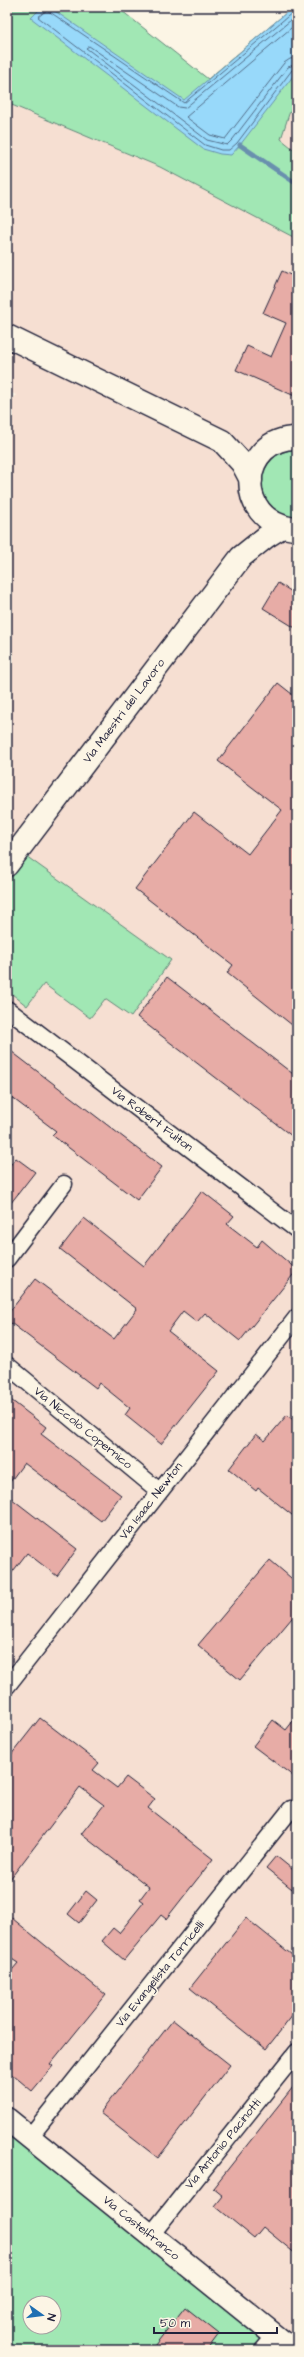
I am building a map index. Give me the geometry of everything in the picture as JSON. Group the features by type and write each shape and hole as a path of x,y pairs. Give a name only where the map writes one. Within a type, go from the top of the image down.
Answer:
{"street":[{"path":"7,336 222,441 241,444 274,444"},
{"path":"289,529 268,520 255,503 250,486 252,470 257,459 280,440 297,438"},
{"path":"222,441 242,463 251,480"},
{"name":"Via Maestri del Lavoro","path":"241,557 246,543 255,503"},
{"name":"Via Maestri del Lavoro","path":"7,865 241,557 266,537 289,529"},
{"name":"Via Robert Fulton","path":"7,1009 297,1230"},
{"path":"7,1259 64,1184"},
{"name":"Via Isaac Newton","path":"7,1686 297,1317"},
{"name":"Via Niccolò Copernico","path":"7,1365 159,1491"},
{"name":"Via Evangelista Torricelli","path":"29,2138 291,1809"},
{"name":"Via Antonio Pacinotti","path":"150,2236 297,2052"},
{"name":"Via Castelfranco","path":"7,2119 150,2236 269,2343 293,2350"}],"shaded area":[{"path":"297,100 297,152 281,140 289,114"},
{"path":"7,103 160,167 297,238 297,2350 7,2118 7,1252 16,1239 7,1232 7,407 16,395 7,391"}],"green space":[{"path":"7,7 117,7 208,79 293,7 297,7 297,100 289,114 281,139 297,152 297,239 160,167 7,103"},
{"path":"297,449 297,519 282,514 271,506 264,495 262,483 264,471 271,461 282,453"},
{"path":"26,856 171,960 131,1017 105,999 90,1018 44,984 27,1006 7,990 7,884"},
{"path":"7,2118 293,2350 7,2350"}],"water":[{"path":"42,7 49,7 184,100 293,7 297,7 297,71 231,155 220,154 203,149 31,18"}],"building":[{"path":"282,271 297,278 297,397 236,370 247,346 271,357 286,323 263,313"},
{"path":"278,583 297,595 297,629 263,608"},
{"path":"278,683 297,698 297,1029 227,973 233,965 135,889 194,812 248,854 282,810 218,761"},
{"path":"167,977 297,1077 297,1140 137,1017"},
{"path":"7,1048 162,1167 137,1200 52,1135 56,1131 7,1094"},
{"path":"16,1158 35,1172 7,1208 7,1169"},
{"path":"202,1191 234,1216 227,1224 257,1247 262,1240 297,1270 240,1341 205,1313 197,1322 183,1311 168,1331 219,1371 161,1444 125,1415 130,1408 99,1383 96,1388 7,1320 7,1315 35,1279 114,1339 137,1309 60,1249 84,1218 144,1266"},
{"path":"7,1397 46,1427 41,1434 121,1495 101,1521 24,1463 7,1486"},
{"path":"287,1415 297,1423 297,1519 258,1488 256,1491 229,1469 256,1434 265,1441"},
{"path":"7,1495 77,1549 57,1576 27,1553 7,1579"},
{"path":"270,1560 297,1583 297,1612 240,1680 198,1645"},
{"path":"297,1716 297,1779 253,1746 273,1720 286,1730"},
{"path":"40,1718 99,1763 93,1770 117,1788 126,1777 155,1799 148,1808 213,1859 166,1919 161,1915 124,1960 102,1941 113,1928 119,1933 144,1902 140,1899 149,1887 81,1834 104,1805 80,1787 7,1883 7,1760"},
{"path":"276,1856 297,1873 297,1893 266,1868"},
{"path":"86,1891 97,1900 79,1923 68,1914"},
{"path":"7,1914 106,1995 50,2064 53,2066 32,2091 7,2070 7,1976 18,1963 7,1956"},
{"path":"246,1918 297,1959 297,2010 266,2049 190,1988"},
{"path":"173,2020 230,2065 158,2158 100,2113"},
{"path":"297,2082 297,2255 263,2227 254,2238 215,2206 223,2196 213,2188"},
{"path":"185,2307 219,2334 207,2350 151,2350"}],"waterway":[{"path":"240,145 297,184"}]}
